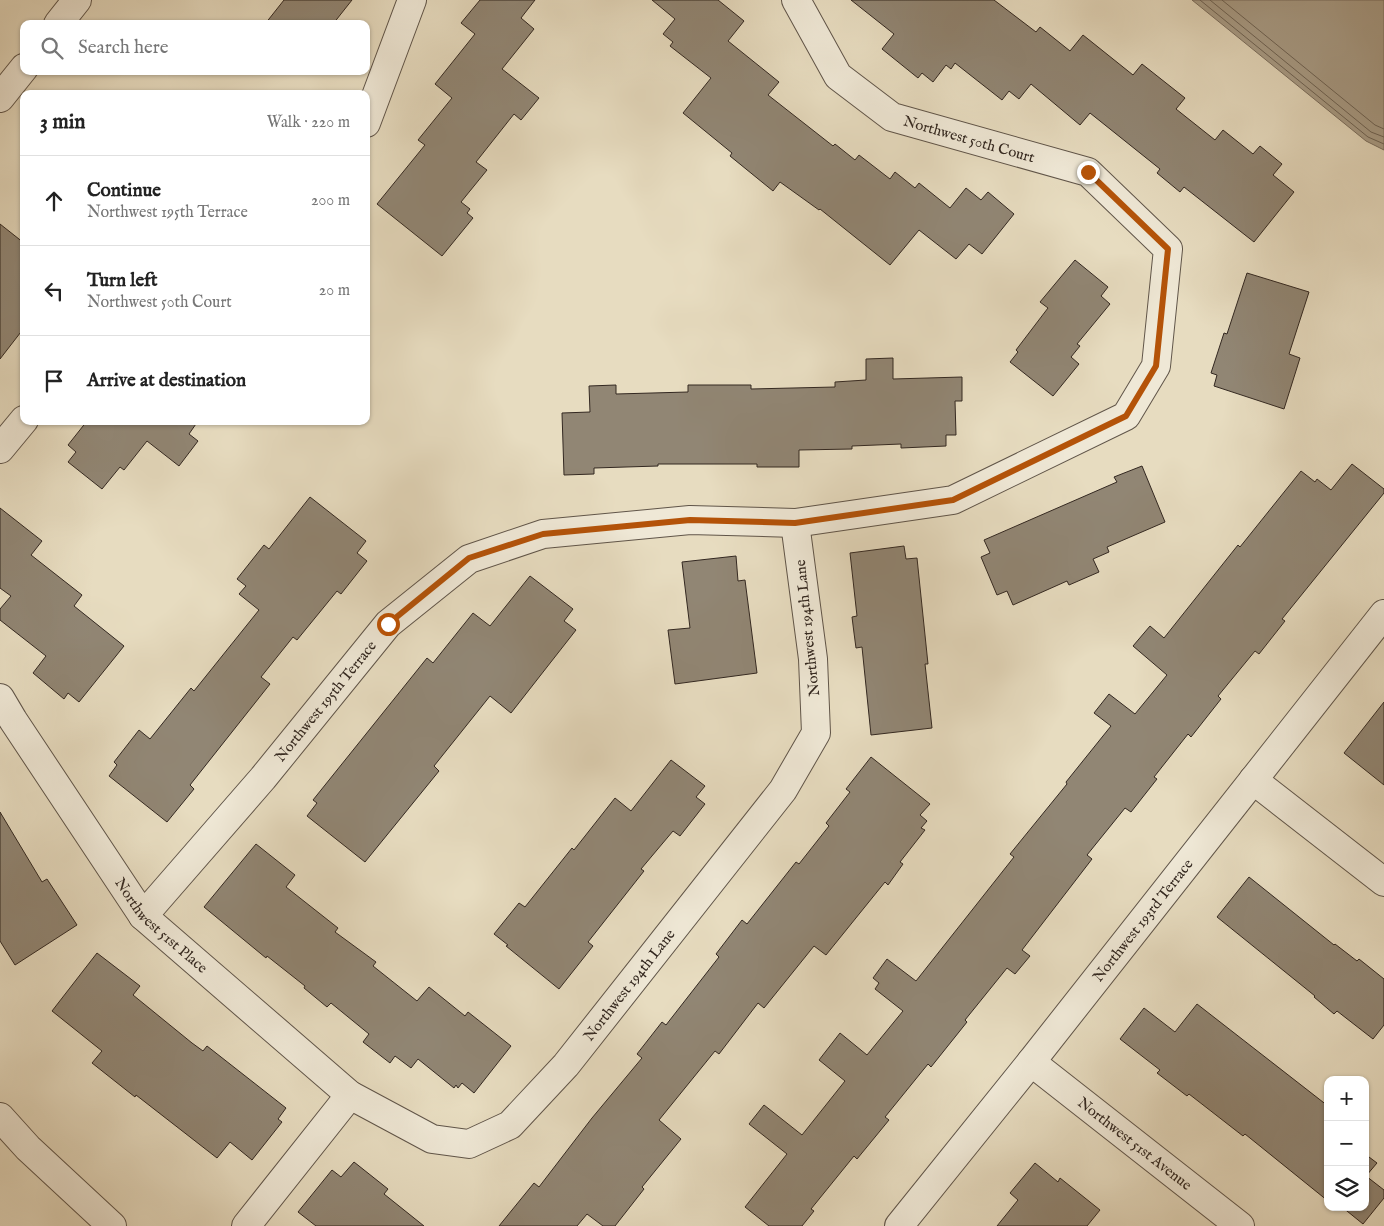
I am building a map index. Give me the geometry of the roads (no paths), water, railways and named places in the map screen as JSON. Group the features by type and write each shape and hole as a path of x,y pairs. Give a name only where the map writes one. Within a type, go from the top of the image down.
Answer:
{"street":[{"path":"61,20 77,0"},
{"path":"370,112 412,0"},
{"name":"Northwest 50th Court","path":"796,0 838,76 892,117 1088,172 1168,249"},
{"path":"0,98 20,73"},
{"name":"Northwest 195th Terrace","path":"143,916 263,778 388,624 469,558 543,534 690,520 795,523 953,500 1126,416 1156,366 1168,249"},
{"path":"0,449 20,425"},
{"name":"Northwest 194th Lane","path":"350,1095 432,1139 469,1144 510,1125 566,1065 783,790 816,733 813,659 795,523"},
{"name":"Northwest 193rd Terrace","path":"900,1226 1384,614"},
{"name":"Northwest 51st Place","path":"4,715 143,916 350,1095"},
{"path":"1253,780 1384,882"},
{"name":"Northwest 51st Avenue","path":"1031,1062 1240,1226"},
{"path":"246,1226 350,1095"},
{"path":"0,1117 28,1148 112,1226"}],"water":[{"path":"1192,0 1384,0 1384,150 1366,141"}]}
